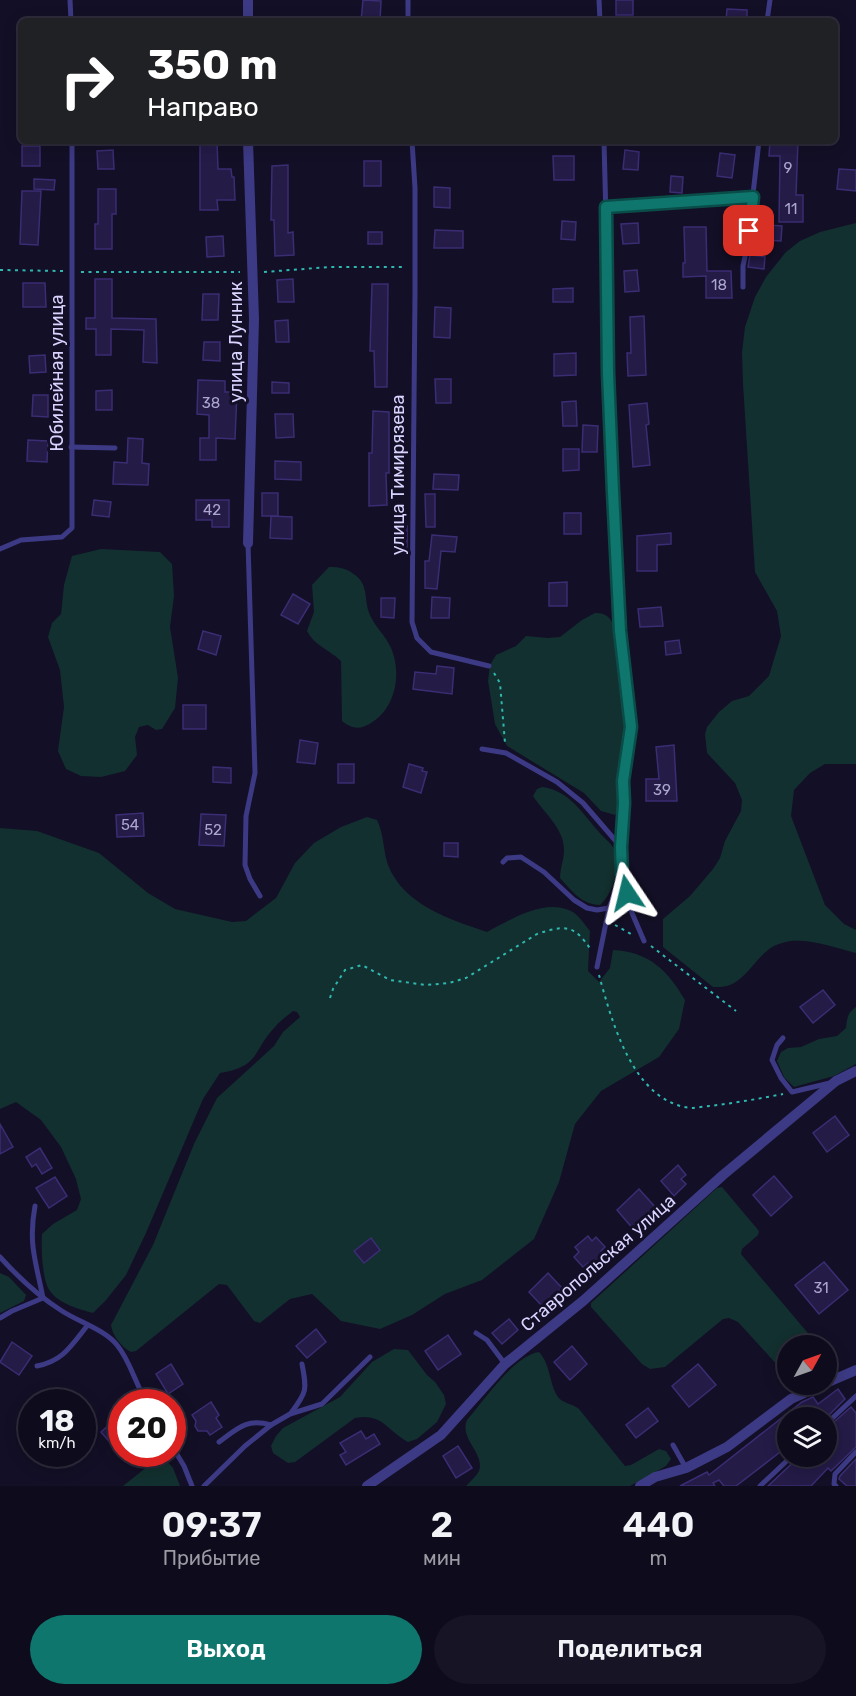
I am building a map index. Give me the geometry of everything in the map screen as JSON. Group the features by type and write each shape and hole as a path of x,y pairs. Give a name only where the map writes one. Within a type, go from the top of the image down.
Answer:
{"street":[{"path":"248,0 248,18"},
{"name":"улица Лунник","path":"248,144 254,319 248,543"},
{"name":"Ставропольская улица","path":"367,1486 441,1435 505,1364 583,1301 723,1175 836,1082 856,1071"},
{"path":"837,1379 856,1370"},
{"path":"640,1486 686,1468 727,1447 791,1399 800,1395"}],"lane":[{"path":"70,0 71,18"},
{"path":"408,0 408,18"},
{"path":"599,0 600,18"},
{"path":"767,18 770,0"},
{"name":"Юбилейная улица","path":"0,549 21,540 62,537 72,528 72,144"},
{"name":"улица Тимирязева","path":"412,144 415,188 415,267 412,622 417,638 431,652 489,666"},
{"path":"604,144 613,492 620,631 631,727 623,781 622,874 632,913 644,941"},
{"path":"743,287 743,266 759,144"},
{"path":"606,207 753,197"},
{"path":"71,447 116,448"},
{"path":"248,543 255,773 246,816 245,866 249,879 260,896"},
{"path":"482,749 506,753 557,782 583,803 621,847"},
{"path":"503,862 507,858 521,857 544,872 573,900 587,908 597,910 609,908"},
{"path":"597,967 609,908 622,874"},
{"path":"783,1038 777,1045 772,1060 781,1078 792,1092 836,1082"},
{"path":"35,1206 31,1244 43,1298"},
{"path":"0,1257 28,1287 116,1344 127,1361 140,1389"},
{"path":"0,1318 43,1298"},
{"path":"37,1366 51,1363 62,1357 87,1326"},
{"path":"476,1333 487,1341 505,1364"},
{"path":"204,1486 245,1446 271,1425 290,1414 322,1404 370,1357"},
{"path":"290,1414 303,1397 306,1385 302,1364"},
{"path":"837,1414 856,1396"},
{"path":"219,1442 246,1423 259,1422 271,1425"},
{"path":"673,1445 686,1468"},
{"path":"836,1486 834,1484 835,1474 856,1452"},
{"path":"184,1467 192,1486"},
{"path":"760,1486 780,1467"}],"path":[{"path":"0,270 253,273 340,267 415,267"},
{"path":"489,666 500,683 506,753"},
{"path":"607,921 644,941 736,1011"},
{"path":"330,998 345,970 363,965 390,980 426,985 449,983 466,978 537,934 565,928 581,934 592,951 611,1018 621,1043 643,1079 654,1092 670,1101 692,1108 732,1104 792,1092"}],"green space":[{"path":"856,223 856,764 825,764 810,773 794,790 791,816 825,905 844,924 856,930 856,953 809,942 782,943 767,951 735,982 727,986 713,987 663,947 663,919 690,896 713,869 741,811 742,800 735,783 707,753 705,734 707,727 732,701 749,696 769,676 781,636 777,611 755,572 743,384 742,352 745,327 755,297 766,277 786,252 800,241 820,232"},
{"path":"101,549 160,552 172,564 174,596 170,627 178,678 175,708 162,729 156,730 148,725 139,727 135,737 137,755 125,771 101,777 81,776 66,769 58,751 64,707 60,670 48,637 52,623 61,614 64,585 72,556"},
{"path":"329,567 346,569 360,579 365,589 371,617 389,644 396,668 394,689 386,708 371,723 360,728 349,726 342,721 341,661 317,643 307,631 314,612 312,585"},
{"path":"595,613 608,617 616,629 625,726 617,779 618,810 615,815 601,811 584,793 507,746 495,724 488,681 490,665 496,655 516,646 526,636 560,637"},
{"path":"542,787 560,793 581,810 614,849 617,863 612,887 600,905 583,900 560,878 564,850 561,835 533,796 537,789"},
{"path":"367,817 377,820 388,865 395,879 405,891 429,909 487,932 539,909 550,907 574,912 590,931 588,971 599,982 610,968 613,950 648,959 665,972 685,1000 679,1029 659,1057 601,1091 575,1124 559,1182 534,1239 482,1280 445,1294 412,1315 380,1329 341,1321 312,1294 290,1299 260,1323 254,1321 227,1285 219,1284 136,1351 131,1352 118,1341 111,1325 153,1245 194,1144 217,1098 274,1046 283,1032 300,1017 297,1012 293,1011 275,1027 249,1062 233,1070 220,1073 203,1099 126,1275 106,1300 93,1313 70,1305 54,1296 45,1280 42,1234 53,1224 77,1210 81,1199 76,1179 61,1147 41,1120 16,1102 0,1109 0,828 37,831 99,853 148,893 175,909 232,922 246,921 276,898 295,863 314,843 341,827"},
{"path":"856,1007 856,1064 834,1076 794,1087 784,1077 777,1061 781,1052 819,1039 837,1036 846,1028 848,1016"},
{"path":"722,1187 759,1231 758,1235 742,1249 741,1254 810,1335 777,1335 777,1365 738,1322 729,1318 723,1319 665,1367 650,1369 642,1364 591,1307 591,1303 717,1188"},
{"path":"0,1273 9,1277 26,1295 24,1301 0,1313"},
{"path":"394,1349 408,1350 444,1395 446,1404 437,1422 417,1439 408,1442 378,1420 355,1418 295,1462 288,1463 273,1453 271,1446 283,1428 340,1397 372,1362"},
{"path":"539,1352 546,1363 558,1397 579,1409 625,1466 659,1449 666,1451 671,1459 666,1466 630,1486 466,1486 479,1471 480,1464 466,1433 467,1420 509,1370 529,1355"},
{"path":"147,1467 172,1467 180,1486 123,1486"}],"building":[{"path":"363,0 381,1 380,18 361,18"},
{"path":"616,0 633,0 633,15 616,15"},
{"path":"727,9 747,10 747,18 726,18"},
{"path":"200,144 217,144 218,169 231,169 232,177 234,177 235,200 217,200 218,210 200,210"},
{"path":"770,144 798,144 796,195 803,195 803,222 779,222 780,156 769,156"},
{"path":"22,146 40,146 40,166 22,166"},
{"path":"113,150 114,169 98,169 97,151"},
{"path":"625,150 639,152 638,170 623,169"},
{"path":"720,153 735,155 732,178 717,176"},
{"path":"553,156 574,156 574,180 554,180"},
{"path":"364,161 381,161 381,186 364,186"},
{"path":"288,165 288,233 293,232 294,255 275,256 274,220 271,220 272,166"},
{"path":"839,169 856,170 856,191 837,189"},
{"path":"671,176 683,177 682,193 670,192"},
{"path":"34,179 55,180 54,190 34,189"},
{"path":"434,187 450,188 450,208 434,207"},
{"path":"98,189 116,189 116,214 112,214 112,249 95,249"},
{"path":"22,191 41,191 38,245 20,244"},
{"path":"562,221 576,222 575,240 561,239"},
{"path":"638,223 639,243 623,244 621,224"},
{"path":"767,225 782,226 781,241 766,240"},
{"path":"684,227 706,227 707,271 731,271 732,298 706,298 706,276 683,277"},
{"path":"435,230 463,231 463,248 434,248"},
{"path":"368,232 382,232 382,244 368,244"},
{"path":"223,236 224,256 207,257 206,237"},
{"path":"750,255 765,257 764,269 748,267"},
{"path":"637,270 639,291 625,292 624,271"},
{"path":"95,279 112,279 112,318 156,319 157,363 143,362 144,330 111,329 111,355 96,355 96,329 86,329 86,318 95,318"},
{"path":"293,279 294,302 278,302 277,280"},
{"path":"23,283 45,283 46,307 23,307"},
{"path":"372,284 388,284 387,387 375,387 374,351 370,351"},
{"path":"573,288 573,302 553,302 553,289"},
{"path":"203,294 219,294 218,320 202,320"},
{"path":"435,307 451,308 450,338 434,337"},
{"path":"644,316 646,375 628,376 627,353 631,353 630,317"},
{"path":"288,320 289,342 276,342 275,321"},
{"path":"204,342 220,342 220,361 203,360"},
{"path":"576,353 576,375 554,376 554,354"},
{"path":"45,355 46,372 30,373 29,356"},
{"path":"435,379 451,379 451,403 436,403"},
{"path":"198,380 225,381 225,392 237,392 235,439 216,438 216,460 200,460 200,438 209,438 209,415 197,414"},
{"path":"272,382 289,383 289,393 272,393"},
{"path":"112,390 112,410 96,410 96,391"},
{"path":"33,395 48,395 48,417 32,416"},
{"path":"576,401 577,426 563,426 562,402"},
{"path":"647,403 649,424 646,425 650,465 633,467 629,405"},
{"path":"373,411 389,412 389,473 386,473 387,505 369,506 369,453 372,453"},
{"path":"275,414 293,414 294,437 276,438"},
{"path":"583,425 598,426 597,452 582,452"},
{"path":"128,438 143,439 142,463 149,464 148,485 113,484 114,462 127,463"},
{"path":"28,440 48,441 47,462 27,461"},
{"path":"563,449 579,449 579,470 563,471"},
{"path":"275,461 301,462 301,480 275,479"},
{"path":"434,474 459,475 458,490 433,489"},
{"path":"262,493 278,493 278,516 262,516"},
{"path":"425,494 435,494 435,527 426,527"},
{"path":"94,500 111,502 109,517 92,515"},
{"path":"196,500 229,500 229,527 212,527 212,520 196,520"},
{"path":"564,513 581,513 581,534 564,534"},
{"path":"271,516 292,517 292,539 270,538"},
{"path":"394,526 407,526 407,548 393,548"},
{"path":"671,533 671,544 657,545 657,571 637,571 637,536"},
{"path":"432,535 457,537 455,552 441,551 437,589 425,588 425,561 429,561"},
{"path":"567,582 567,606 549,606 549,583"},
{"path":"293,594 310,604 298,624 281,615"},
{"path":"432,597 450,598 449,618 431,618"},
{"path":"381,598 395,598 394,618 381,617"},
{"path":"661,607 663,626 640,627 638,609"},
{"path":"203,631 221,636 216,655 198,649"},
{"path":"679,640 681,653 666,655 665,642"},
{"path":"437,666 454,668 452,694 413,689 415,672 436,674"},
{"path":"183,705 206,705 206,729 183,729"},
{"path":"300,740 318,743 315,764 297,762"},
{"path":"674,745 677,801 646,801 646,779 659,779 656,747"},
{"path":"338,764 354,764 354,783 338,783"},
{"path":"409,764 423,768 422,771 427,772 421,793 403,787"},
{"path":"213,767 231,768 231,783 213,782"},
{"path":"143,813 144,836 117,837 116,815"},
{"path":"201,814 226,815 224,846 199,845"},
{"path":"444,843 458,843 458,857 444,856"},
{"path":"823,990 835,1005 813,1023 800,1007"},
{"path":"835,1116 849,1135 827,1152 813,1133"},
{"path":"0,1124 13,1147 0,1154"},
{"path":"40,1148 52,1168 42,1174 36,1164 32,1167 26,1157"},
{"path":"678,1165 686,1175 681,1179 686,1184 674,1196 661,1181"},
{"path":"774,1176 792,1197 771,1216 753,1195"},
{"path":"55,1177 67,1196 49,1208 36,1188"},
{"path":"639,1189 657,1209 634,1230 617,1210"},
{"path":"588,1236 592,1241 596,1237 605,1247 601,1251 605,1256 592,1268 588,1263 583,1267 574,1257 579,1252 575,1247"},
{"path":"371,1238 380,1250 364,1263 354,1251"},
{"path":"824,1262 848,1290 819,1314 795,1285"},
{"path":"548,1273 562,1288 542,1306 529,1292"},
{"path":"509,1319 518,1330 502,1344 492,1333"},
{"path":"316,1329 326,1342 307,1358 296,1346"},
{"path":"448,1335 461,1354 438,1370 425,1351"},
{"path":"12,1342 32,1356 19,1375 0,1362"},
{"path":"572,1346 587,1364 570,1380 554,1362"},
{"path":"171,1364 183,1384 176,1389 165,1389 156,1374"},
{"path":"698,1364 716,1385 689,1407 672,1386"},
{"path":"837,1390 845,1399 837,1407 796,1407 813,1397 818,1404 830,1395 837,1395"},
{"path":"211,1402 219,1415 216,1418 222,1427 210,1435 207,1431 198,1431 192,1415"},
{"path":"851,1407 856,1413 856,1447 837,1465 837,1419"},
{"path":"648,1408 658,1421 636,1438 626,1425"},
{"path":"777,1422 777,1454 736,1486 724,1486 719,1480 713,1483 715,1486 680,1486 707,1472 709,1475"},
{"path":"108,1426 108,1440 101,1432"},
{"path":"361,1431 366,1439 374,1434 380,1444 346,1465 340,1455 346,1452 340,1443"},
{"path":"458,1446 472,1468 456,1478 443,1456"},
{"path":"856,1459 856,1486 847,1486 839,1479 840,1476"},
{"path":"788,1467 835,1467 831,1471 828,1468 811,1486 768,1486"}],"route":[{"path":"627,893 622,874 621,847 623,781 631,727 620,631 613,492 608,373 606,207 753,197 749,231"}]}
